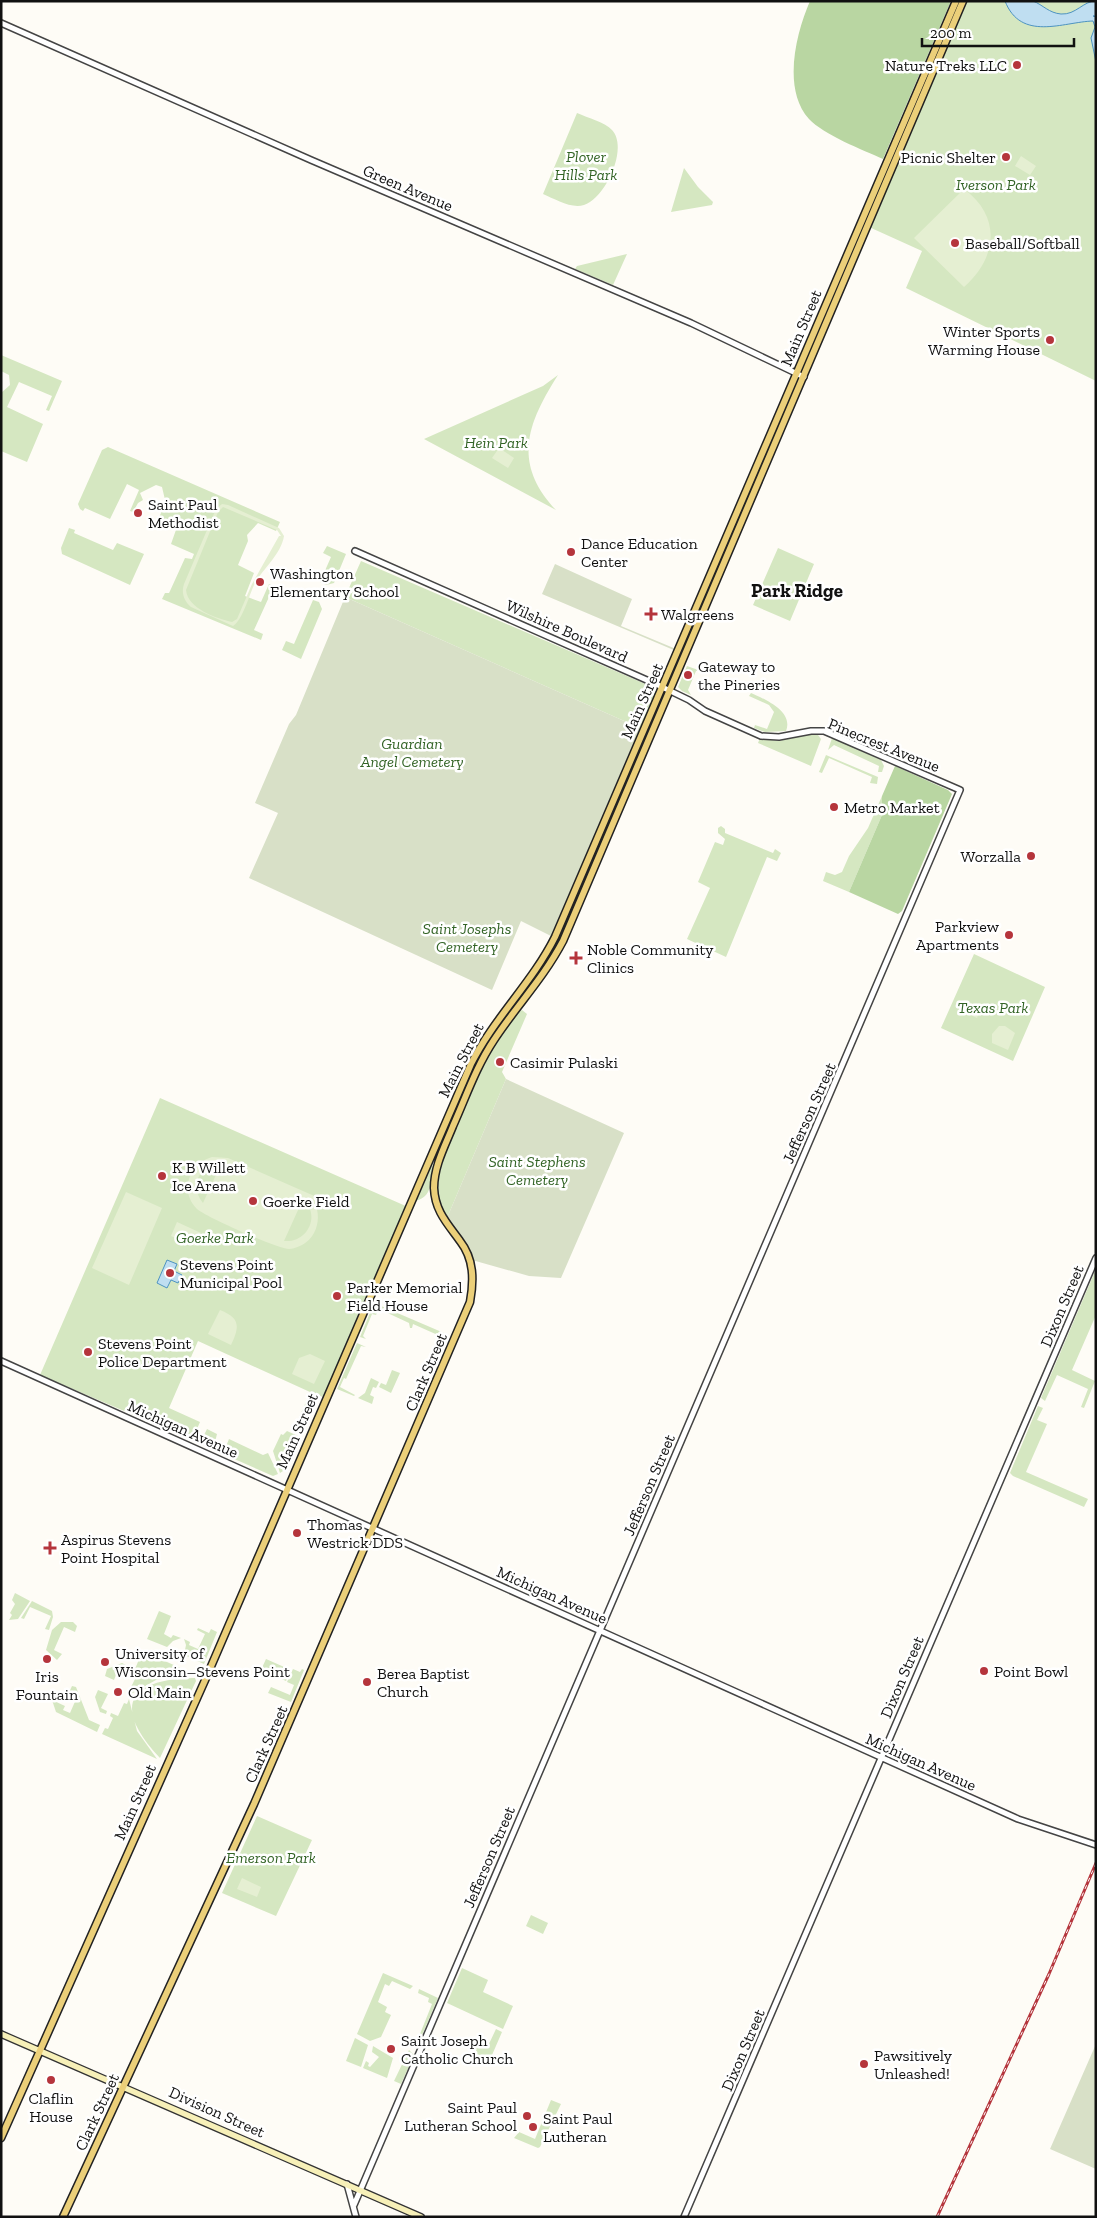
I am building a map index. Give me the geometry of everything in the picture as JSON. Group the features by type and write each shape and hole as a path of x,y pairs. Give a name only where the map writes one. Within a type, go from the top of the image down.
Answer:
{"main road":[{"name":"Main Street","path":"1,2138 206,1678 471,1064 486,1036 546,956 956,1"},
{"name":"Main Street","path":"437,1166 484,1056 505,1024 546,972 563,941 963,1"},
{"name":"Clark Street","path":"63,2217 254,1804 458,1333 472,1289 472,1267 461,1242 438,1210 434,1187 437,1166"},
{"name":"Division Street","path":"1,2034 361,2189 421,2217"}],"street":[{"name":"Green Avenue","path":"1,23 311,160 691,323 804,377"},
{"name":"Wilshire Boulevard","path":"355,552 670,691 689,700 705,711 761,736 779,736 796,733"},
{"name":"Pinecrest Avenue","path":"796,733 819,731 833,734 960,790"},
{"name":"Jefferson Street","path":"354,2205 873,997 960,790"},
{"name":"Dixon Street","path":"684,2217 1096,1258"},
{"name":"Michigan Avenue","path":"1,1360 1018,1819 1096,1845"},
{"path":"346,2183 356,2217"}],"green space":[{"path":"810,1 951,1 883,159 824,131 809,119 801,107 796,92 794,61 800,29"},
{"name":"Iverson Park","path":"963,1 1096,1 1096,381 906,288 922,251 869,227"},
{"name":"Plover Hills Park","path":"577,113 609,127 617,138 618,148 612,172 600,193 592,201 584,205 574,206 543,194"},
{"path":"1021,156 1036,166 1030,175 1015,166"},
{"path":"684,168 698,187 713,202 712,205 671,212"},
{"name":"Baseball/Softball","path":"964,189 985,212 991,238 989,251 983,263 975,276 964,287 914,238"},
{"path":"627,254 613,285 575,269 577,266"},
{"path":"1,355 62,381 49,411 46,410 52,396 19,382 7,407 43,424 27,462 1,451 1,393 10,385 9,375 1,371"},
{"name":"Hein Park","path":"558,375 538,410 529,443 529,460 533,476 542,493 556,510 424,439 543,386"},
{"path":"108,447 280,522 276,531 258,523 247,535 248,541 238,565 254,573 245,596 261,602 269,584 274,586 254,630 263,634 261,640 162,599 165,593 169,593 185,558 192,559 194,554 171,544 177,527 162,521 160,524 157,522 161,513 158,507 166,504 162,487 156,485 140,493 143,500 138,503 133,512 130,511 139,490 127,484 110,519 85,508 83,511 80,509 78,504 102,450"},
{"path":"499,448 514,458 508,468 492,458"},
{"path":"222,504 228,505 279,528 284,536 276,555 254,585 242,614 233,626 191,607 183,594 184,584 216,509","holes":["223,507 277,530 281,536 279,536 252,584 237,619 232,622 204,612 188,597 186,590 218,512"]},
{"path":"69,528 75,530 74,533 113,550 117,543 144,554 130,585 62,554 61,548"},
{"path":"327,546 346,554 334,583 326,585 320,582 331,557 323,553"},
{"path":"778,548 814,564 790,621 753,605"},
{"path":"361,561 657,689 640,728 345,597"},
{"path":"555,564 632,599 621,626 676,649 676,651 542,594"},
{"name":"Guardian Angel Cemetery","path":"345,597 640,728 551,936 521,921 492,990 249,878 278,813 255,803 289,724 296,715"},
{"path":"313,600 319,602 322,609 301,659 282,650 286,641 294,644"},
{"path":"687,666 701,671 696,671 688,690 691,695 678,687"},
{"path":"751,693 770,702 782,712 786,717 786,731 765,732 754,728 755,725 767,729 774,712 769,705 749,696"},
{"path":"811,734 818,735 821,739 811,766 758,743 760,738 778,741"},
{"path":"832,738 881,760 884,766 882,772 878,772 879,766 834,745 828,750"},
{"path":"826,755 878,777 877,784 870,783 872,777 829,758 822,773 819,772"},
{"path":"895,766 948,790 952,794 902,911 898,914 849,892 882,815 882,796"},
{"path":"882,796 882,815 849,892 823,881 826,872 835,875 842,872 849,856 868,828"},
{"path":"721,826 725,829 725,833 773,853 775,849 781,853 777,861 767,857 726,957 687,939 710,888 698,882 715,842 723,845 725,839 718,833 718,828"},
{"name":"Texas Park","path":"974,954 1045,987 1013,1061 941,1028"},
{"path":"964,1000 981,1007 977,1018 960,1010"},
{"path":"522,1010 527,1014 502,1072 506,1079 447,1218 438,1191 438,1177 442,1162 465,1104 488,1056 511,1019"},
{"path":"999,1026 1005,1026 1015,1033 1008,1050 992,1043 992,1034"},
{"name":"Saint Stephens Cemetery","path":"506,1079 624,1133 561,1278 529,1276 472,1260 447,1218"},
{"name":"Goerke Park","path":"160,1098 408,1207 325,1398 318,1395 315,1403 307,1399 310,1392 198,1341 169,1408 200,1422 192,1440 40,1375"},
{"name":"Goerke Field","path":"212,1157 228,1158 328,1202 326,1208 315,1203 318,1222 312,1236 307,1242 297,1247 282,1248 227,1225 197,1209 189,1194 189,1179 197,1166","holes":["214,1164 221,1164 203,1203 197,1192 197,1180 203,1171","303,1199 311,1213 309,1227 300,1238 284,1241"]},
{"path":"434,1157 429,1190 422,1199 415,1201"},
{"path":"126,1192 162,1208 129,1285 92,1268"},
{"path":"177,1222 201,1233 195,1246 171,1236"},
{"path":"1096,1269 1096,1315 1072,1370 1095,1381 1084,1408 1081,1407 1088,1389 1057,1375 1045,1401 1041,1398"},
{"path":"374,1303 444,1333 442,1337 445,1333 448,1335 430,1376 423,1372 428,1372 441,1342 439,1340 440,1336 413,1324 412,1328 410,1328 409,1323 379,1309 376,1315 372,1314 363,1336 366,1339 360,1337"},
{"path":"220,1310 231,1316 236,1323 236,1333 231,1345 208,1334"},
{"path":"357,1343 366,1347 361,1346 346,1379 344,1378 340,1387 354,1396 337,1389"},
{"path":"310,1354 325,1361 314,1384 292,1374 299,1358"},
{"path":"392,1370 400,1373 391,1393 379,1387 381,1383 386,1385"},
{"path":"371,1378 379,1382 376,1388 373,1387 370,1395 374,1397 372,1404 358,1398 365,1393"},
{"path":"306,1402 314,1406 301,1434 293,1430"},
{"path":"1038,1406 1043,1408 1037,1420 1047,1424 1026,1472 1088,1499 1084,1507 1010,1473"},
{"path":"207,1429 217,1434 215,1442 222,1445 219,1452 200,1443"},
{"path":"287,1431 300,1437 286,1469 280,1473 273,1451 281,1434 283,1435"},
{"path":"229,1439 263,1455 268,1453 278,1474 273,1476 223,1454"},
{"path":"15,1593 30,1601 18,1619 9,1620 12,1615 10,1613 15,1604 12,1600"},
{"path":"32,1601 52,1611 53,1617 49,1630 45,1629 51,1616 30,1607 24,1619 21,1618"},
{"path":"159,1611 171,1616 164,1634 171,1638 173,1635 181,1638 173,1641 167,1647 147,1639"},
{"path":"61,1622 73,1622 77,1626 75,1632 64,1627 54,1650 62,1654 57,1660 46,1650 52,1630"},
{"path":"198,1628 209,1633 211,1629 217,1632 204,1664 184,1655 186,1645 184,1639 190,1642 189,1645 198,1649 205,1634 197,1630"},
{"path":"140,1650 194,1674 156,1680 131,1694 134,1688 131,1687 137,1675 130,1672 132,1668 135,1669 140,1657 137,1655"},
{"path":"266,1659 291,1670 286,1681 261,1670"},
{"path":"122,1663 128,1666 126,1670 119,1667 114,1680 105,1676 107,1669"},
{"path":"293,1669 300,1672 302,1669 304,1670 291,1702 268,1693 271,1687 290,1695 294,1685 287,1682"},
{"path":"195,1678 196,1681 160,1758 145,1740 136,1724 132,1711 134,1699 141,1690 154,1684"},
{"path":"72,1686 76,1687 89,1720 100,1725 97,1732 56,1712 52,1700 65,1706 63,1710 70,1713 77,1697 70,1694 67,1697"},
{"path":"98,1690 108,1694 101,1708 107,1711 106,1714 100,1712 95,1697"},
{"path":"129,1699 137,1731 157,1759 102,1734 105,1728 108,1729 113,1718 110,1716 111,1713 118,1716 124,1703 127,1704"},
{"name":"Emerson Park","path":"257,1816 312,1840 276,1916 222,1893"},
{"path":"242,1878 261,1887 257,1897 237,1889"},
{"path":"531,1915 548,1923 543,1934 526,1926"},
{"path":"462,1968 488,1980 483,1992 513,2006 503,2029 447,2003"},
{"path":"383,1973 413,1986 410,1989 392,1981 389,1986 385,1984 378,2002 387,2007 385,2012 391,2015 381,2037 370,2041 357,2034"},
{"path":"419,1989 438,1998 417,2047 416,2044 432,2004 428,2002 429,1998 418,1993"},
{"path":"496,2029 502,2032 489,2062 472,2055 476,2044 487,2048"},
{"path":"355,2038 368,2045 361,2067 346,2061"},
{"path":"1096,2044 1096,2169 1050,2149"},
{"path":"373,2046 393,2058 387,2078 363,2068 366,2061 370,2067 379,2057 372,2052"},
{"path":"409,2050 414,2055 401,2084 394,2081"},
{"path":"551,2100 561,2104 540,2147 538,2148 514,2138 519,2132 535,2139"}],"water":[{"path":"1005,1 1033,1 1050,11 1066,14 1087,3 1096,1 1096,16 1093,16 1096,17 1096,62 1091,38 1095,27 1093,21 1044,27 1032,26 1021,22 1012,14"},
{"name":"Stevens Point Municipal Pool","path":"167,1260 177,1264 174,1271 182,1275 178,1283 171,1280 167,1288 157,1283"}],"railway":[{"path":"937,2217 1049,1974 1096,1863"}],"place":[{"name":"Nature Treks LLC","path":"1017,65"},
{"name":"Picnic Shelter","path":"1006,157"},
{"name":"Baseball/Softball","path":"955,243"},
{"name":"Winter Sports Warming House","path":"1050,340"},
{"name":"Saint Paul Methodist","path":"138,513"},
{"name":"Dance Education Center","path":"571,552"},
{"name":"Washington Elementary School","path":"260,582"},
{"name":"Walgreens","path":"651,614"},
{"name":"Gateway to the Pineries","path":"688,675"},
{"name":"Metro Market","path":"834,807"},
{"name":"Worzalla","path":"1031,856"},
{"name":"Parkview Apartments","path":"1009,935"},
{"name":"Noble Community Clinics","path":"576,958"},
{"name":"Casimir Pulaski","path":"500,1062"},
{"name":"K B Willett Ice Arena","path":"162,1176"},
{"name":"Goerke Field","path":"253,1201"},
{"name":"Stevens Point Municipal Pool","path":"170,1273"},
{"name":"Parker Memorial Field House","path":"337,1296"},
{"name":"Stevens Point Police Department","path":"88,1352"},
{"name":"Thomas Westrick DDS","path":"297,1533"},
{"name":"Aspirus Stevens Point Hospital","path":"50,1548"},
{"name":"Iris Fountain","path":"47,1659"},
{"name":"University of Wisconsin–Stevens Point","path":"105,1662"},
{"name":"Point Bowl","path":"984,1671"},
{"name":"Berea Baptist Church","path":"367,1682"},
{"name":"Old Main","path":"118,1692"},
{"name":"Saint Joseph Catholic Church","path":"391,2049"},
{"name":"Pawsitively Unleashed!","path":"864,2064"},
{"name":"Claflin House","path":"51,2080"},
{"name":"Saint Paul Lutheran School","path":"527,2116"},
{"name":"Saint Paul Lutheran","path":"533,2127"}],"district":[{"name":"Park Ridge","path":"797,590"}],"park label":[{"name":"Saint Josephs Cemetery","path":"467,937"}]}
